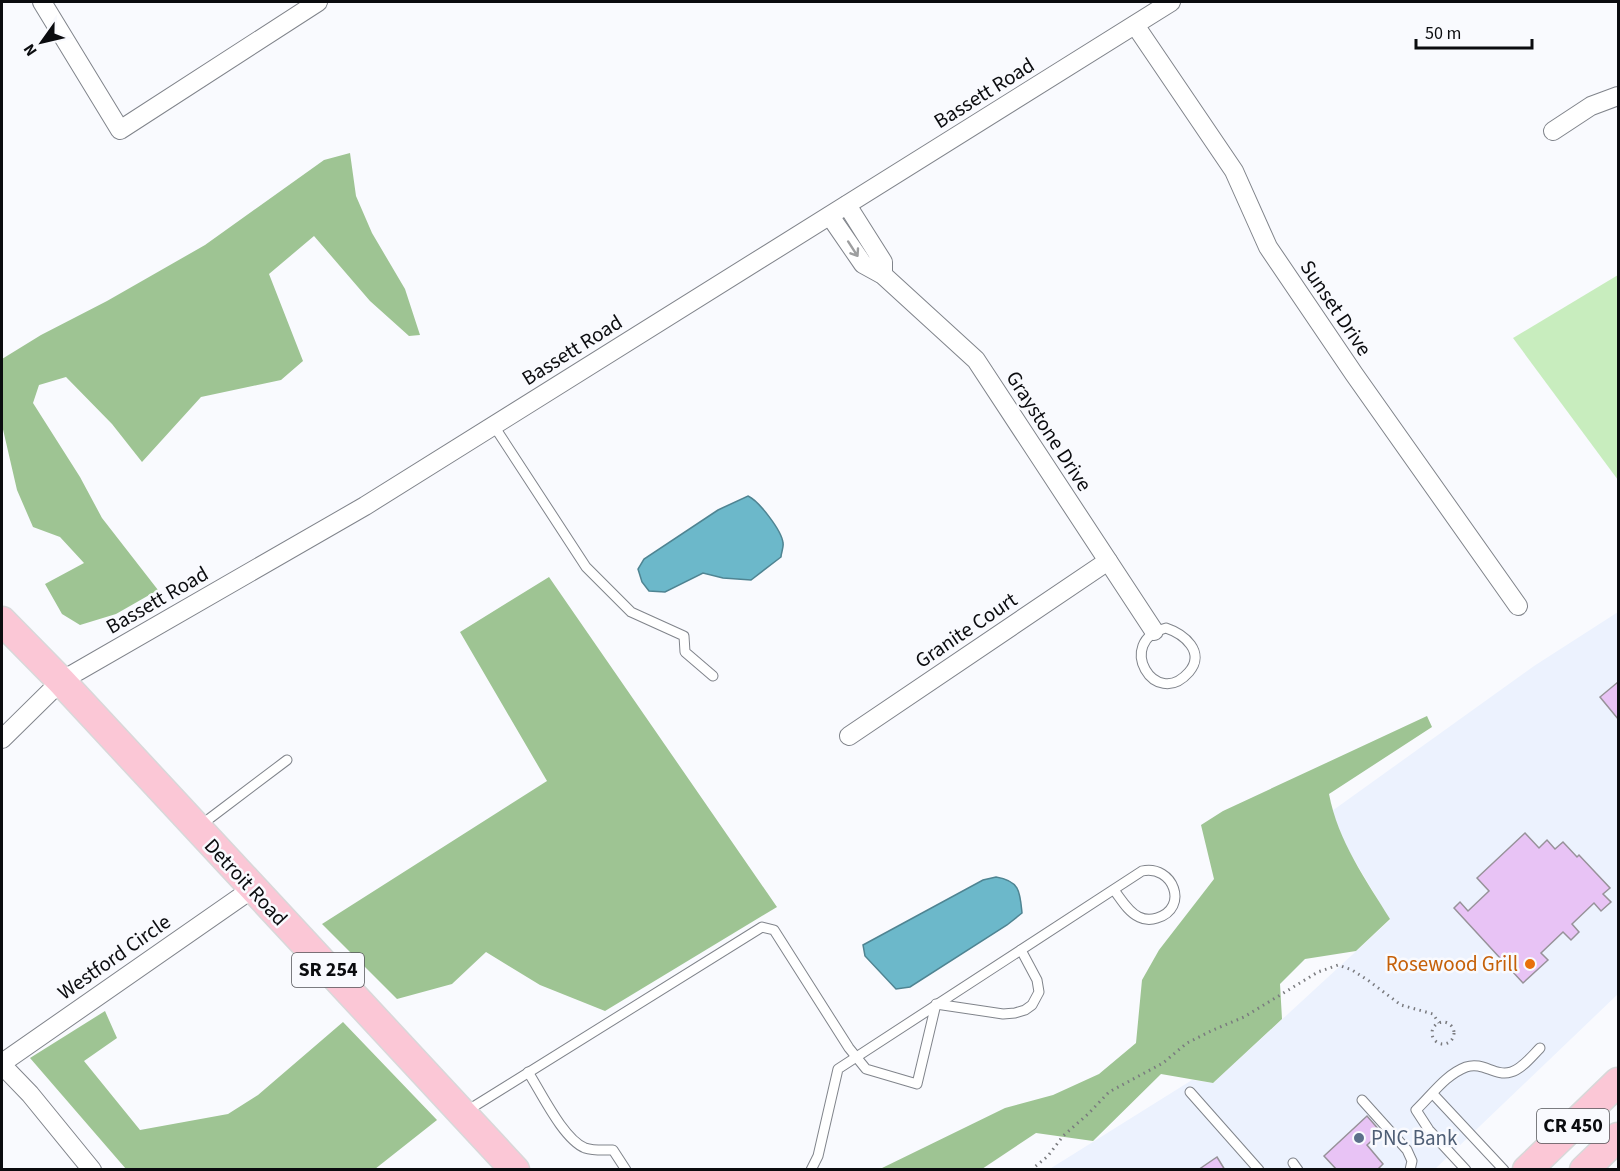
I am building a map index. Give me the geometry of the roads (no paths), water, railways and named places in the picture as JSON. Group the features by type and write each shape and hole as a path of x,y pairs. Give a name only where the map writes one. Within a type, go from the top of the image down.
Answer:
{"main road":[{"name":"Detroit Road","path":"2,621 61,681 515,1170"},
{"name":"CR 450","path":"1527,1170 1618,1082"},
{"path":"1552,1170 1604,1121 1618,1103"},
{"name":"CR 450","path":"1584,1170 1618,1137"}],"street":[{"path":"42,2 120,130 318,2"},
{"name":"Bassett Road","path":"2,740 61,681 365,506 1171,2"},
{"name":"Sunset Drive","path":"1135,25 1234,171 1268,247 1354,374 1518,606"},
{"path":"1553,131 1591,106 1618,96"},
{"path":"847,205 883,261 883,275"},
{"name":"Graystone Drive","path":"830,216 863,264 883,275 976,360 1154,631"},
{"name":"Granite Court","path":"849,736 1108,561"},
{"name":"Westford Circle","path":"92,1170 30,1094 2,1064 252,889"}],"lane":[{"path":"494,426 586,567 631,612 684,636 685,652 712,676"},
{"path":"1166,628 1181,633 1193,646 1195,659 1190,671 1180,680 1165,683 1150,678 1142,666 1144,641 1154,631 1166,628"},
{"path":"196,828 288,760"},
{"path":"811,1170 818,1156 838,1069 1142,871 1150,869 1161,873 1171,882 1175,892 1175,902 1170,911 1160,918 1141,919 1125,905 1114,890"},
{"path":"463,1113 762,927 774,930 855,1057 866,1069 917,1083 936,1004"},
{"path":"936,1004 1003,1014 1025,1010 1032,1005 1039,992 1037,980 1021,950"},
{"path":"1466,1170 1429,1130 1416,1110 1437,1087 1454,1073 1468,1066 1484,1066 1500,1073 1512,1072 1540,1048"},
{"path":"528,1072 574,1141 585,1148 613,1150 626,1170"},
{"path":"1190,1092 1259,1170"},
{"path":"1433,1094 1504,1170"},
{"path":"1362,1100 1407,1150 1412,1161 1410,1169"}],"water":[{"path":"748,496 764,510 779,531 783,545 781,557 751,580 723,578 703,573 665,592 649,591 642,582 638,569 644,559 718,510"},
{"path":"996,877 1010,881 1017,889 1022,913 910,987 896,989 865,956 863,945 983,880"}],"place":[{"name":"Rosewood Grill","path":"1530,964"},
{"name":"PNC Bank","path":"1359,1138"}]}
